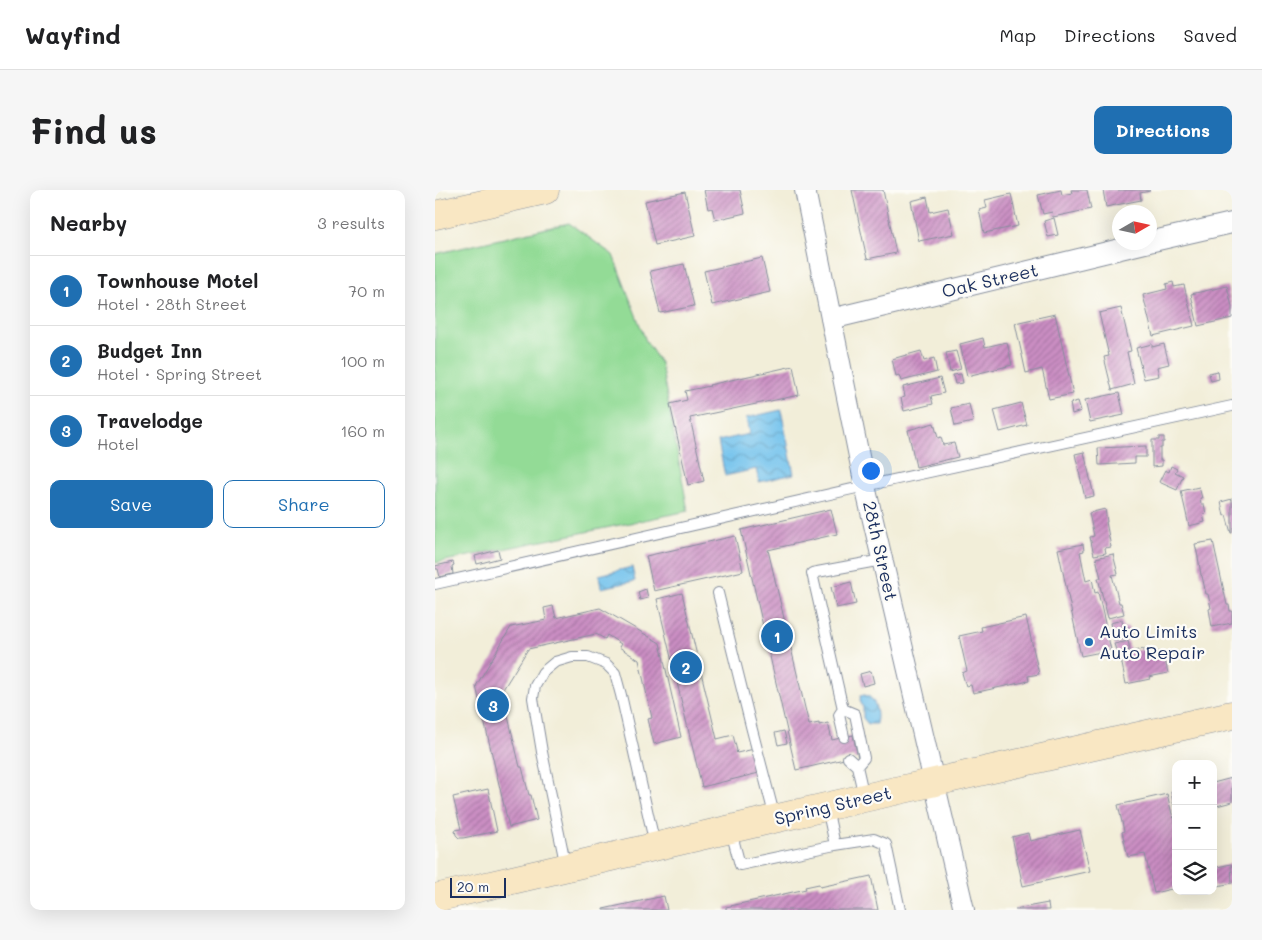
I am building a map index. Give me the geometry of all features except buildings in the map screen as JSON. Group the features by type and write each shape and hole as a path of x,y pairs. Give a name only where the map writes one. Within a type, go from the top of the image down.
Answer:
{"main road":[{"path":"435,215 545,190"},
{"name":"Spring Street","path":"435,898 1232,715"}],"street":[{"name":"28th Street","path":"805,190 865,486 964,910"},
{"name":"Oak Street","path":"1157,240 1232,223"},
{"name":"Oak Street","path":"831,319 1116,250"}],"lane":[{"path":"435,584 865,486 1232,406"},
{"path":"843,737 839,715 843,709 813,573 883,560"},
{"path":"718,593 776,819"},
{"path":"566,868 533,698 535,686 543,672 555,662 572,657 588,657 606,664 615,673 655,847"},
{"path":"843,709 855,714 864,758 857,766"},
{"path":"848,758 857,766 865,798"},
{"path":"826,807 835,845"},
{"path":"731,830 740,865 874,838 886,844 900,910"}],"green space":[{"path":"569,223 613,255 646,341 661,364 688,511 435,563 435,254"}],"water":[{"path":"781,410 794,474 759,482 756,469 725,476 718,441 749,434 746,418"},
{"path":"632,567 635,581 601,588 599,575"},
{"path":"861,695 866,695 873,700 877,715 876,724 868,724 863,718"}],"place":[{"name":"Townhouse Motel","path":"777,636"},
{"name":"Auto Limits Auto Repair","path":"1089,642"},
{"name":"Budget Inn","path":"686,667"},
{"name":"Travelodge","path":"493,705"}]}
